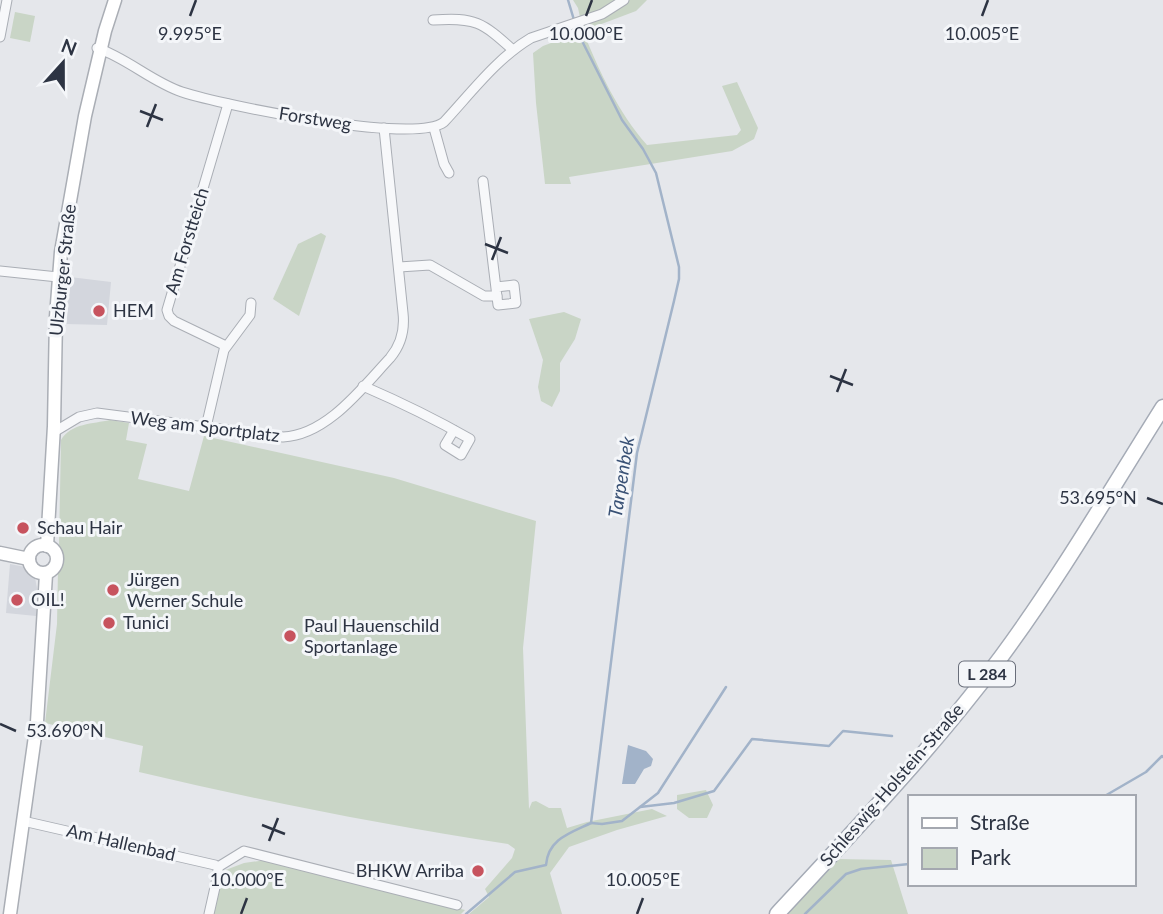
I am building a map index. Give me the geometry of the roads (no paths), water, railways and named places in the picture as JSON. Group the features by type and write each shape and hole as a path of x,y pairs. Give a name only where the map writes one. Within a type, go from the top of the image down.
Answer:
{"main road":[{"name":"Ulzburger Straße","path":"10,914 37,722 46,573 55,567 57,559 55,551 47,546 54,432 58,277 85,116 99,49 115,0"},
{"name":"Schleswig-Holstein-Straße","path":"777,914 867,817 999,659 1077,544 1163,407"},
{"path":"29,559 34,549 47,546"},
{"path":"0,552 29,559 34,569 46,573"}],"street":[{"path":"449,173 434,128 444,122 513,50 531,38 602,14 624,0"},
{"path":"0,37 5,4"},
{"path":"433,20 463,18 490,29 513,50"},
{"name":"Forstweg","path":"99,49 180,91 228,104 303,118 384,128 434,128"},
{"name":"Am Forstteich","path":"226,346 174,321 167,310 228,104"},
{"name":"Weg am Sportplatz","path":"54,432 77,418 95,413 275,437 300,435 326,423 392,356 401,338 404,322 384,128"},
{"path":"399,267 430,265 484,296 496,291 483,181"},
{"path":"0,271 58,277"},
{"path":"206,427 226,346 250,315 251,303"},
{"path":"363,386 416,409 454,430"},
{"name":"Am Hallenbad","path":"23,821 203,861 218,867"},
{"path":"209,914 218,867 244,851 457,905"}],"water":[{"path":"628,745 646,751 653,759 651,766 644,769 635,784 622,784"}],"waterway":[{"name":"Tarpenbek","path":"568,0 574,20"},
{"name":"Tarpenbek","path":"466,914 515,872 546,865 551,849 561,838 591,823 637,453 679,279 679,267 656,173 622,120 575,27"},
{"path":"591,823 622,821 658,793 726,687"},
{"path":"640,807 674,803 714,791 752,739 829,746 843,731 892,736"},
{"path":"1106,795 1146,772 1163,757"},
{"path":"805,914 846,874 861,869 908,864"}],"place":[{"name":"HEM","path":"99,311"},
{"name":"Schau Hair","path":"23,528"},
{"name":"Jürgen Werner Schule","path":"113,590"},
{"name":"OIL!","path":"17,600"},
{"name":"Tunici","path":"109,623"},
{"name":"Paul Hauenschild Sportanlage","path":"290,636"},
{"name":"BHKW Arriba","path":"478,871"}]}
